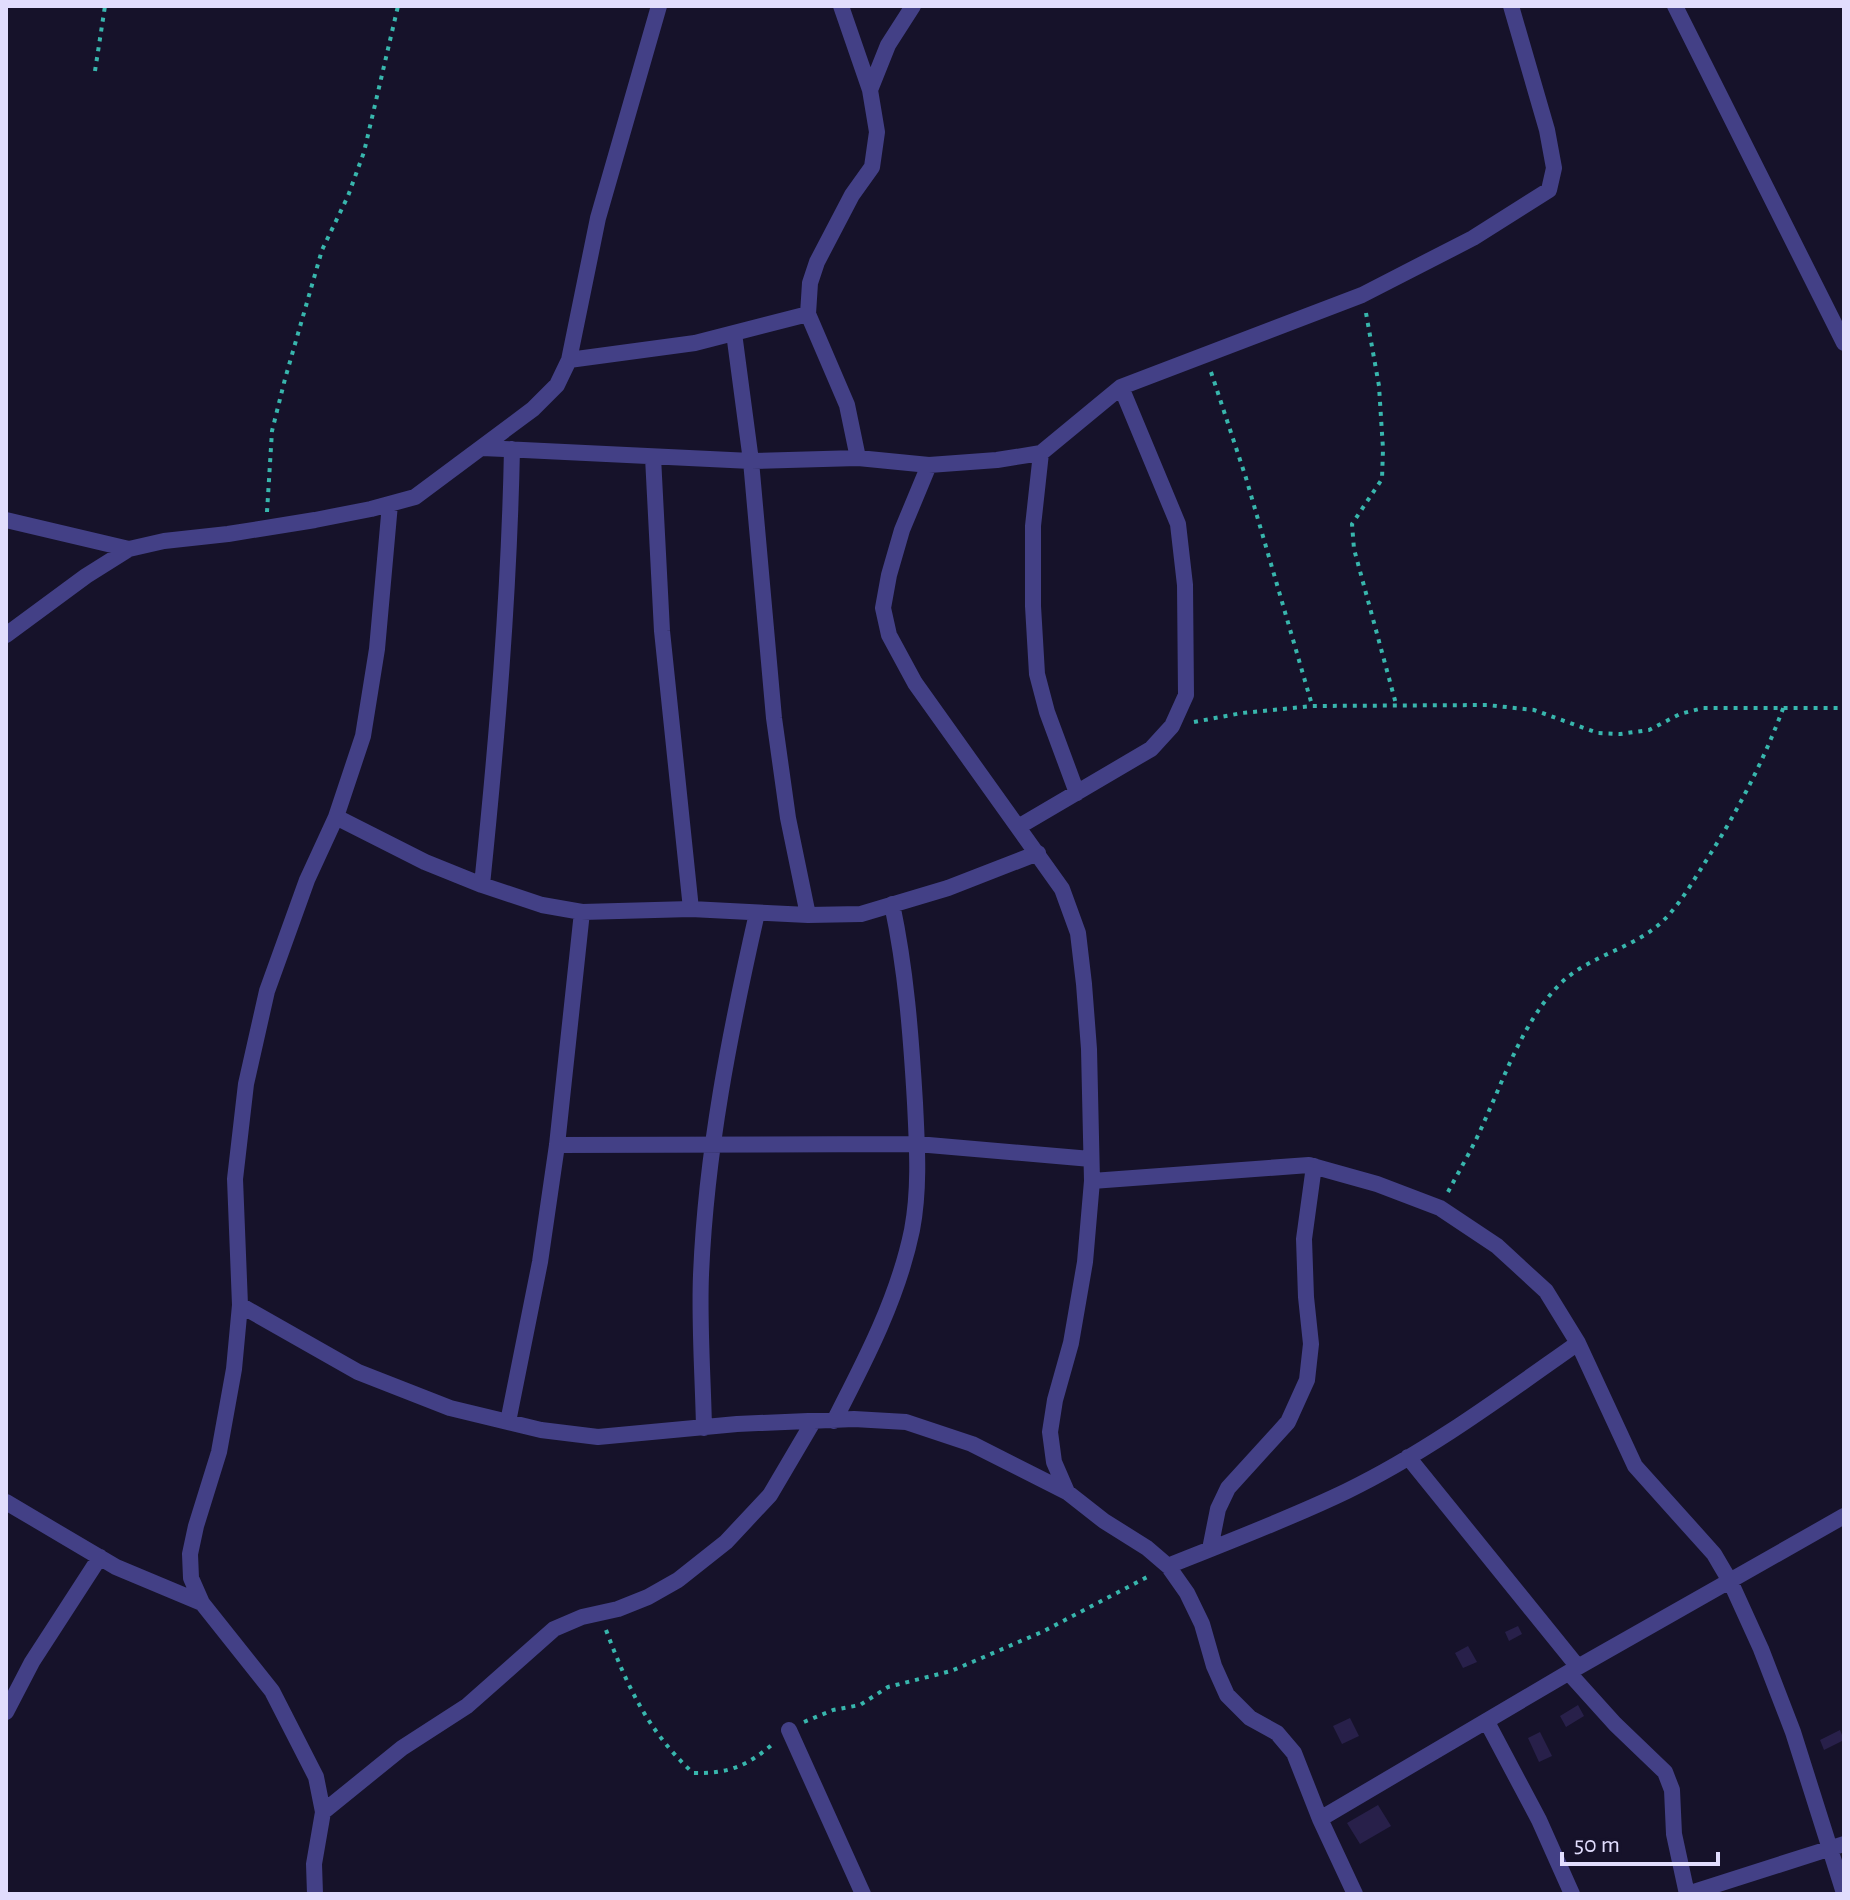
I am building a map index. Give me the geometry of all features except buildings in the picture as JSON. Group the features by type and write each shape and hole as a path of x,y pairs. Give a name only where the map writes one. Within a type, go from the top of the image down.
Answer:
{"street":[{"path":"6,635 86,576 129,549 164,541 267,528 415,497 533,409 557,385 569,360 598,218 659,6"},
{"path":"841,6 870,90 877,132 872,167 852,195 817,262 810,283 808,314 847,405 858,458"},
{"path":"870,90 888,45 913,6"},
{"path":"482,448 751,461 858,458 929,465 1041,453 1121,387 1362,295 1473,238 1549,190 1554,168 1547,130 1511,6"},
{"path":"1675,6 1844,343"},
{"path":"569,360 695,343 808,314"},
{"path":"734,333 751,461 774,718 788,818 808,915"},
{"path":"1018,827 1151,749 1172,726 1186,695 1185,585 1178,524 1121,387"},
{"path":"482,885 501,696 510,563 512,449"},
{"path":"1041,453 1033,526 1037,674 1047,712 1077,793"},
{"path":"653,457 662,631 691,909"},
{"path":"929,465 902,530 889,575 883,608 889,635 915,683 1062,889 1078,933 1089,1049 1092,1181 1085,1262 1071,1343 1055,1400 1050,1432 1054,1462 1067,1492"},
{"path":"315,1894 314,1864 323,1812 316,1777 272,1691 202,1603 191,1578 190,1554 219,1452 234,1369 240,1305 235,1179 246,1084 267,991 307,880 336,817 363,736 377,649 390,504"},
{"path":"6,520 129,549"},
{"path":"336,817 425,862 482,885 542,905 582,912 691,909 808,915 861,914 948,888 1038,853"},
{"path":"834,1421 887,1311 908,1243 917,1189 917,1144 905,967 892,904"},
{"path":"508,1422 540,1262 557,1145 582,912"},
{"path":"704,1428 701,1276 712,1143 732,1023 757,913"},
{"path":"557,1145 917,1144 1091,1159"},
{"path":"1210,1549 1218,1509 1228,1488 1288,1422 1307,1380 1311,1344 1304,1239 1314,1166"},
{"path":"1092,1181 1314,1166 1377,1184 1440,1208 1497,1246 1546,1291 1578,1343 1635,1466 1714,1554 1731,1583 1761,1649 1836,1845 1844,1893"},
{"path":"240,1305 358,1372 450,1408 541,1430 598,1437 813,1422 906,1422 972,1444 1067,1492 1168,1566 1197,1613 1227,1695 1250,1718 1277,1733 1294,1753 1355,1894"},
{"path":"1168,1566 1349,1490 1408,1457 1578,1343"},
{"path":"323,1812 402,1748 467,1706 554,1629 648,1597 678,1580 726,1542 770,1495 813,1422"},
{"path":"1408,1457 1615,1724 1665,1772 1672,1790 1674,1834 1687,1894 1836,1845"},
{"path":"6,1502 116,1567 202,1603"},
{"path":"1320,1819 1573,1670 1843,1520"},
{"path":"6,1712 32,1662 100,1557"},
{"path":"1487,1722 1539,1820 1572,1894"},
{"path":"789,1730 863,1894"}],"path":[{"path":"95,71 105,6"},
{"path":"267,528 267,476 272,431 285,379 322,250 348,196 364,152 398,6"},
{"path":"1362,295 1379,386 1382,479 1352,524 1353,537 1396,704"},
{"path":"1206,355 1246,478 1312,706"},
{"path":"1172,726 1242,713 1312,706 1487,705 1534,710 1598,733 1620,734 1649,730 1680,714 1703,708 1844,708"},
{"path":"1440,1208 1484,1124 1509,1062 1536,1016 1562,983 1594,961 1656,927 1682,898 1767,752 1784,706"},
{"path":"599,1613 623,1675 642,1713 669,1750 693,1773 719,1773 742,1766 789,1730 833,1710 860,1705 888,1687 951,1671 996,1652 1044,1631 1168,1566"}]}
